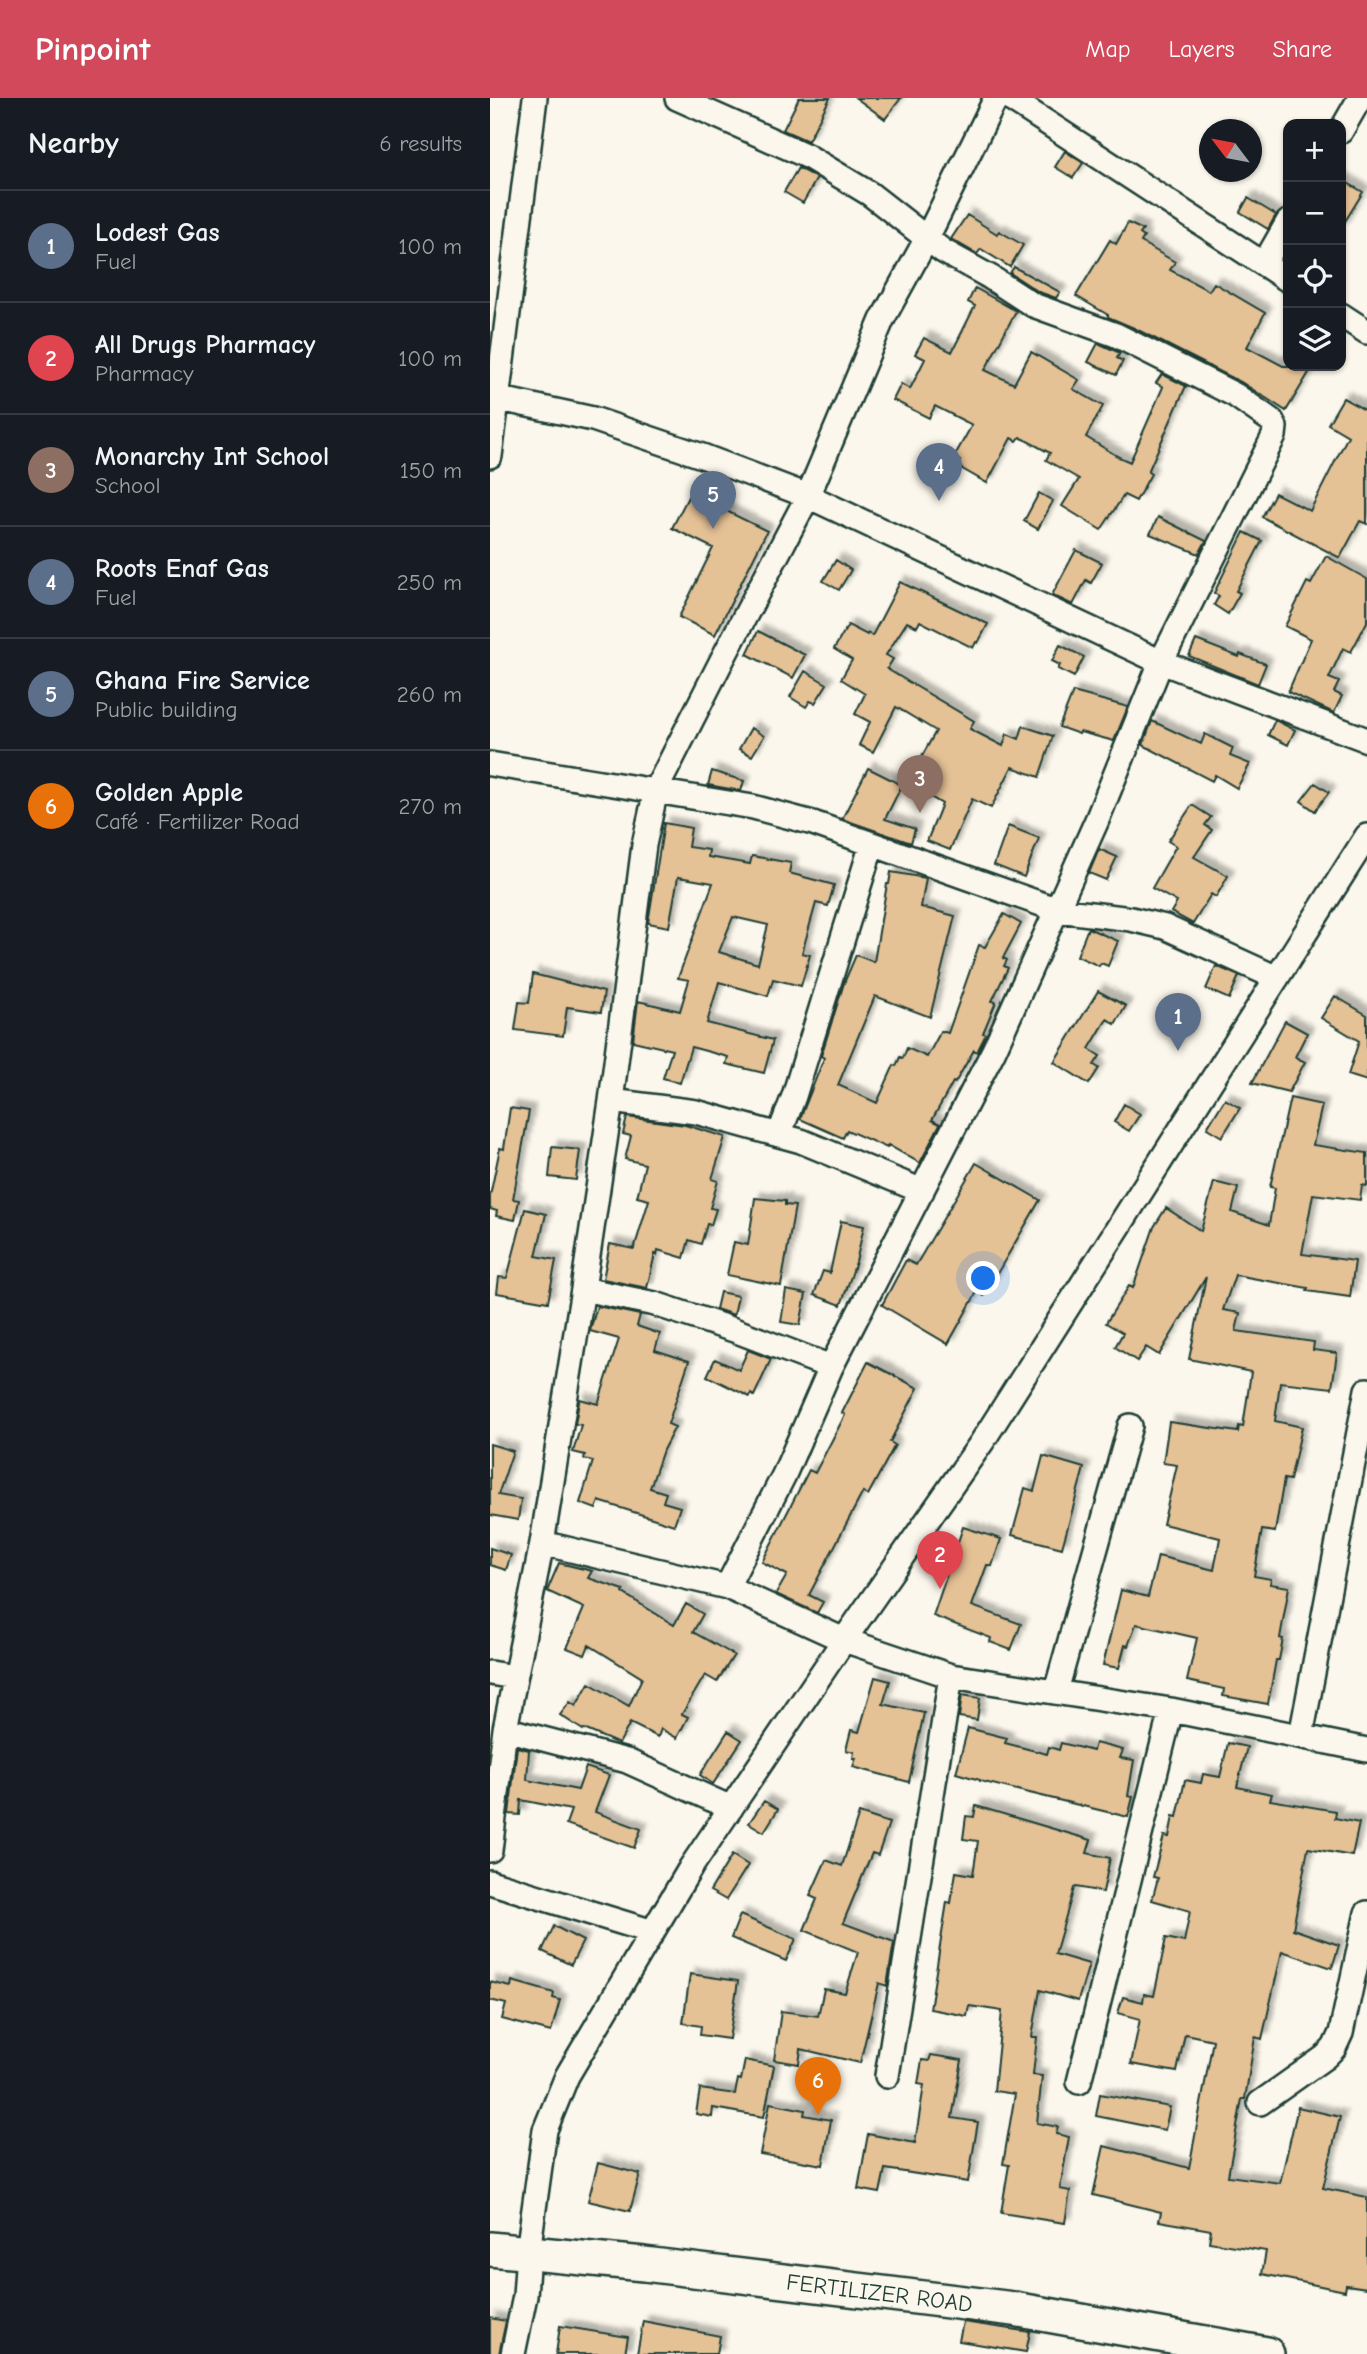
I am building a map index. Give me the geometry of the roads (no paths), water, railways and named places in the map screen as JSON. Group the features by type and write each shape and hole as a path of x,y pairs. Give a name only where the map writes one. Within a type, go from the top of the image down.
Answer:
{"street":[{"path":"490,456 535,98"},
{"path":"677,98 807,156 870,194 926,240 1033,305 1116,335 1235,395 1272,421 1275,427 1275,436 1161,662 1097,820 994,1050 831,1367 784,1475 727,1587"},
{"path":"490,1850 505,1729 542,1543 583,1289 611,1101 644,845 656,790 808,496 882,320 926,240 996,98"},
{"path":"1009,98 1283,277"},
{"path":"1346,122 1360,98"},
{"path":"1264,264 1283,231"},
{"path":"1346,318 1367,332"},
{"path":"496,398 593,419 808,496 1161,662 1367,740"},
{"path":"490,764 753,807 813,823 1058,910 1131,919 1165,927 1277,978"},
{"path":"513,2354 525,2297 528,2252 545,2130 567,2076 691,1867 982,1442 1367,836"},
{"path":"779,1135 872,844"},
{"path":"611,1101 696,1112 801,1141 922,1192"},
{"path":"583,1289 654,1304 734,1330 831,1367"},
{"path":"1301,1736 1367,1390"},
{"path":"1056,1691 1130,1426"},
{"path":"542,1543 727,1587 844,1640 951,1676 1171,1710 1367,1749"},
{"path":"490,1673 514,1677"},
{"path":"887,2076 951,1676"},
{"path":"1079,2082 1171,1710"},
{"path":"505,1729 627,1761 732,1808"},
{"path":"490,1882 653,1932"},
{"path":"1260,2103 1334,2048 1341,2032 1367,1913"},
{"name":"FERTILIZER ROAD","path":"490,2249 644,2264 1014,2309 1267,2354"}],"place":[{"name":"Roots Enaf Gas","path":"939,501"},
{"name":"Ghana Fire Service","path":"713,529"},
{"name":"Monarchy Int School","path":"920,813"},
{"name":"Lodest Gas","path":"1178,1051"},
{"name":"All Drugs Pharmacy","path":"940,1589"},
{"name":"Golden Apple","path":"818,2115"}]}
